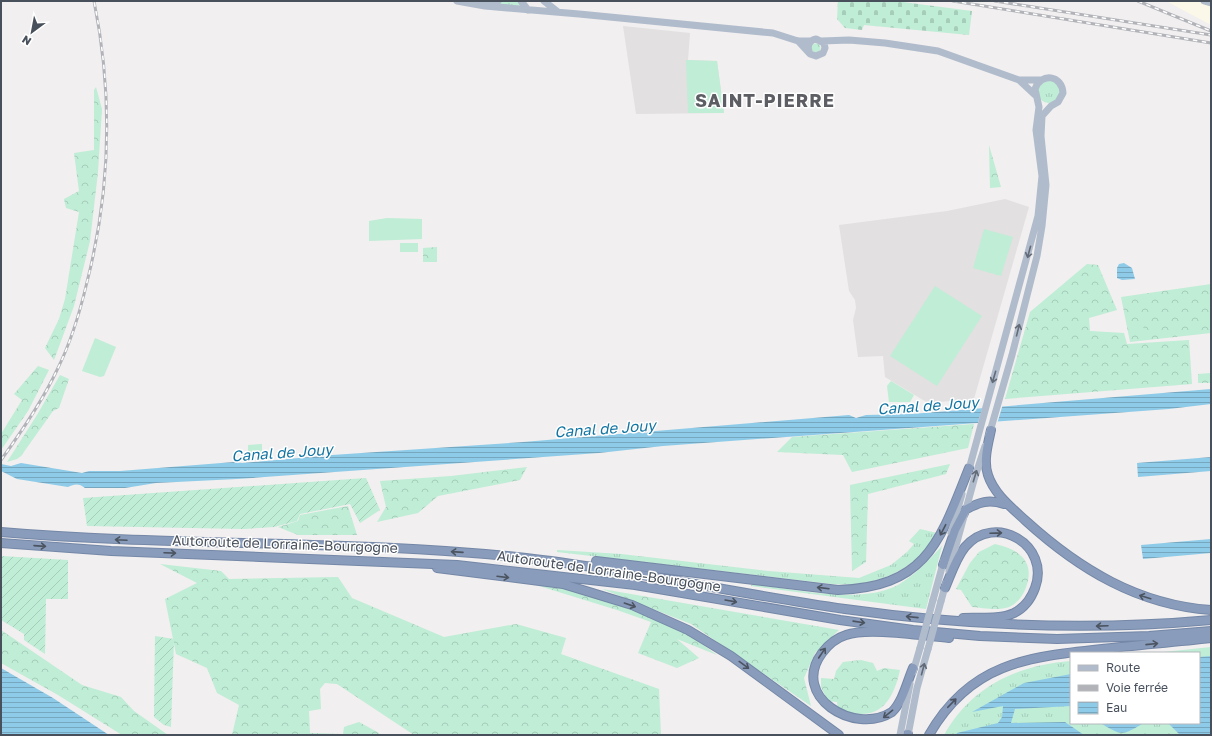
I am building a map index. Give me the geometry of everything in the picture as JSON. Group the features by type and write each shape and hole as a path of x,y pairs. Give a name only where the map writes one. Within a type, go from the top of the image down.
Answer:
{"highway":[{"path":"991,430 986,462 987,473 992,484 1011,507 1049,540 1086,568 1133,592 1168,604 1211,610"},
{"path":"576,564 595,561 838,590 862,589 884,583 901,576 919,562 935,545 948,521 969,468"},
{"path":"943,565 955,530 965,511 978,503 988,500 1004,504"},
{"name":"Autoroute de Lorraine-Bourgogne","path":"1,532 181,542 422,550 576,564 844,609 951,622 1063,627 1211,620"},
{"path":"945,588 960,555 966,546 974,539 989,533 1002,533 1018,538 1030,549 1037,565 1038,574 1033,595 1021,608 1006,616 960,618 951,622"},
{"name":"Autoroute de Lorraine-Bourgogne","path":"1,543 111,551 457,564 604,581 840,620 913,630 980,636 1057,639 1149,636 1211,631"},
{"path":"381,561 564,584 632,605 688,630 731,656 840,735"},
{"path":"913,668 902,696 892,711 885,717 869,724 852,724 836,717 824,707 816,691 814,678 815,667 819,656 835,640 847,634 866,632 996,641 1057,639"},
{"path":"1079,652 1211,638"},
{"path":"929,735 943,713 965,691 992,672 1026,659 1070,653"}],"main road":[{"path":"456,1 471,5 499,4 528,10 773,33 798,40 811,41 816,39 822,41 890,44 931,50 1019,80 1040,80 1044,78 1053,78 1058,80 1063,88 1062,98 1043,114 1041,122 1046,184 1041,234 1001,394 965,511 917,688 906,735"},
{"path":"521,1 528,10"},
{"path":"528,10 541,1"},
{"path":"546,1 558,12"},
{"path":"1204,1 1211,3"},
{"path":"798,40 816,56 821,55 836,41"},
{"path":"809,51 808,46 811,41"},
{"path":"822,41 824,51"},
{"path":"1019,80 1042,104 1051,106"},
{"path":"906,735 902,720 913,668 920,648 1039,214 1042,176 1037,137 1036,84 1040,80"}],"shaded area":[{"path":"1166,1 1211,1 1211,25"},
{"path":"623,26 690,33 688,60 717,61 724,113 636,114"},
{"path":"1005,199 1029,207 974,399 928,403 885,377 883,356 858,357 853,320 856,308 855,300 849,291 839,225 947,211"}],"green space":[{"path":"502,1 518,1 524,8 490,4"},
{"path":"838,1 895,1 972,11 969,35 864,25 862,30 845,28 837,19"},
{"path":"816,43 821,48 816,53 811,48"},
{"path":"686,60 717,61 724,113 688,113"},
{"path":"1049,81 1053,82 1059,88 1059,96 1053,102 1049,103 1045,102 1039,96 1038,92 1039,88 1045,82"},
{"path":"96,87 102,109 98,172 90,241 74,306 54,360 45,348 59,319 65,299 79,212 66,208 64,199 79,191 74,153 94,150 94,90"},
{"path":"989,145 1001,187 990,188"},
{"path":"387,218 422,219 422,239 369,241 369,221"},
{"path":"984,229 1013,237 1001,276 973,268"},
{"path":"400,243 418,243 418,252 400,252"},
{"path":"437,247 437,262 423,262 423,248"},
{"path":"1087,264 1098,265 1117,310 1089,318 1090,331 1124,333 1127,344 1189,340 1192,384 1005,399 1030,312"},
{"path":"1211,284 1211,333 1130,342 1121,297"},
{"path":"935,286 982,316 937,386 890,356"},
{"path":"1134,322 1151,332 1151,334 1141,335 1135,333 1132,325"},
{"path":"95,338 116,347 104,376 100,377 82,371"},
{"path":"38,366 49,370 28,411 1,450 1,434 22,400 14,394"},
{"path":"1211,373 1211,383 1198,383 1198,374"},
{"path":"60,375 69,379 59,408 53,411 21,456 7,462 37,415"},
{"path":"891,381 914,395 910,402 889,402 887,386"},
{"path":"974,424 968,448 852,472 843,455 777,452 792,437"},
{"path":"262,444 262,452 248,453 248,445"},
{"path":"950,464 946,474 868,494 866,562 852,571 850,485"},
{"path":"527,467 520,480 438,496 418,513 377,522 386,507 380,481 451,476"},
{"path":"366,478 380,510 360,523 350,504 300,514 297,521 274,527 244,529 87,526 83,498"},
{"path":"348,506 357,535 298,535 278,527 298,521 300,515"},
{"path":"920,529 937,533 928,547 917,558 892,574 863,583 848,584 832,584 557,552 557,550 621,554 768,571 859,578 891,565 914,544 909,541"},
{"path":"995,544 1013,550 1019,554 1028,566 1028,582 1018,601 1009,607 995,609 972,607 961,590 956,589 970,563 979,552"},
{"path":"942,546 926,609 751,586 752,584 806,592 846,595 883,591 898,585 910,577"},
{"path":"1,556 68,560 68,599 46,599 45,654 24,640 24,634 1,620"},
{"path":"160,564 221,571 229,579 338,577 352,598 444,637 516,624 566,638 561,654 659,689 661,735 414,735 337,684 325,683 320,689 321,709 309,711 310,733 343,734 344,727 359,722 379,733 379,735 232,735 239,705 217,693 207,668 176,654 165,599 197,583"},
{"path":"536,585 568,589 627,606 687,633 717,655 677,639 699,658 677,668 638,653 651,622"},
{"path":"602,589 839,630 815,653 804,678 811,706 691,624"},
{"path":"1,630 82,685 121,697 134,711 168,735 122,735 58,695 1,663"},
{"path":"155,636 174,639 171,727 164,725 154,717"},
{"path":"1211,647 1211,735 944,735 955,718 968,704 997,682 1032,668 1051,663 1070,661 1070,724 1200,724 1200,652 1164,652"},
{"path":"861,660 873,663 877,671 884,668 900,670 897,683 887,702 872,712 863,714 851,713 838,709 837,702 828,701 821,687 821,678 834,679 836,671 843,662"}],"water":[{"path":"1124,263 1132,268 1135,279 1122,280 1117,278 1117,268 1119,264"},
{"path":"1211,389 1211,404 1169,409 663,446 599,453 237,479 156,483 125,488 85,488 76,484 68,487 17,479 1,471 1,464 11,466 21,463 82,473 89,471 120,471 234,462 242,463 332,455 523,442 849,415 856,418 866,415 912,414"},
{"path":"1211,457 1211,471 1138,477 1137,463"},
{"path":"1211,539 1211,553 1143,559 1141,545"},
{"path":"1211,656 1211,735 1180,735 1169,724 1200,724 1200,657"},
{"path":"1,668 53,698 109,735 1,734"},
{"path":"1070,674 1070,706 1015,709 1011,723 1065,722 1084,735 956,735 957,733 998,723 1002,717 1003,706 972,712 1024,683"},
{"path":"1102,724 1142,724 1122,733"}],"pier":[{"path":"1003,404 997,424 977,426 983,406"}],"railway":[{"path":"1,460 38,405 62,359 78,316 95,247 101,212 107,142 104,71 94,1"},
{"path":"953,1 1211,43"},
{"path":"995,1 1211,35"},
{"path":"1138,1 1211,31"}],"district":[{"name":"SAINT-PIERRE","path":"765,101"}],"water label":[{"name":"Canal de Jouy","path":"928,406"},
{"name":"Canal de Jouy","path":"605,429"},
{"name":"Canal de Jouy","path":"282,453"}]}
